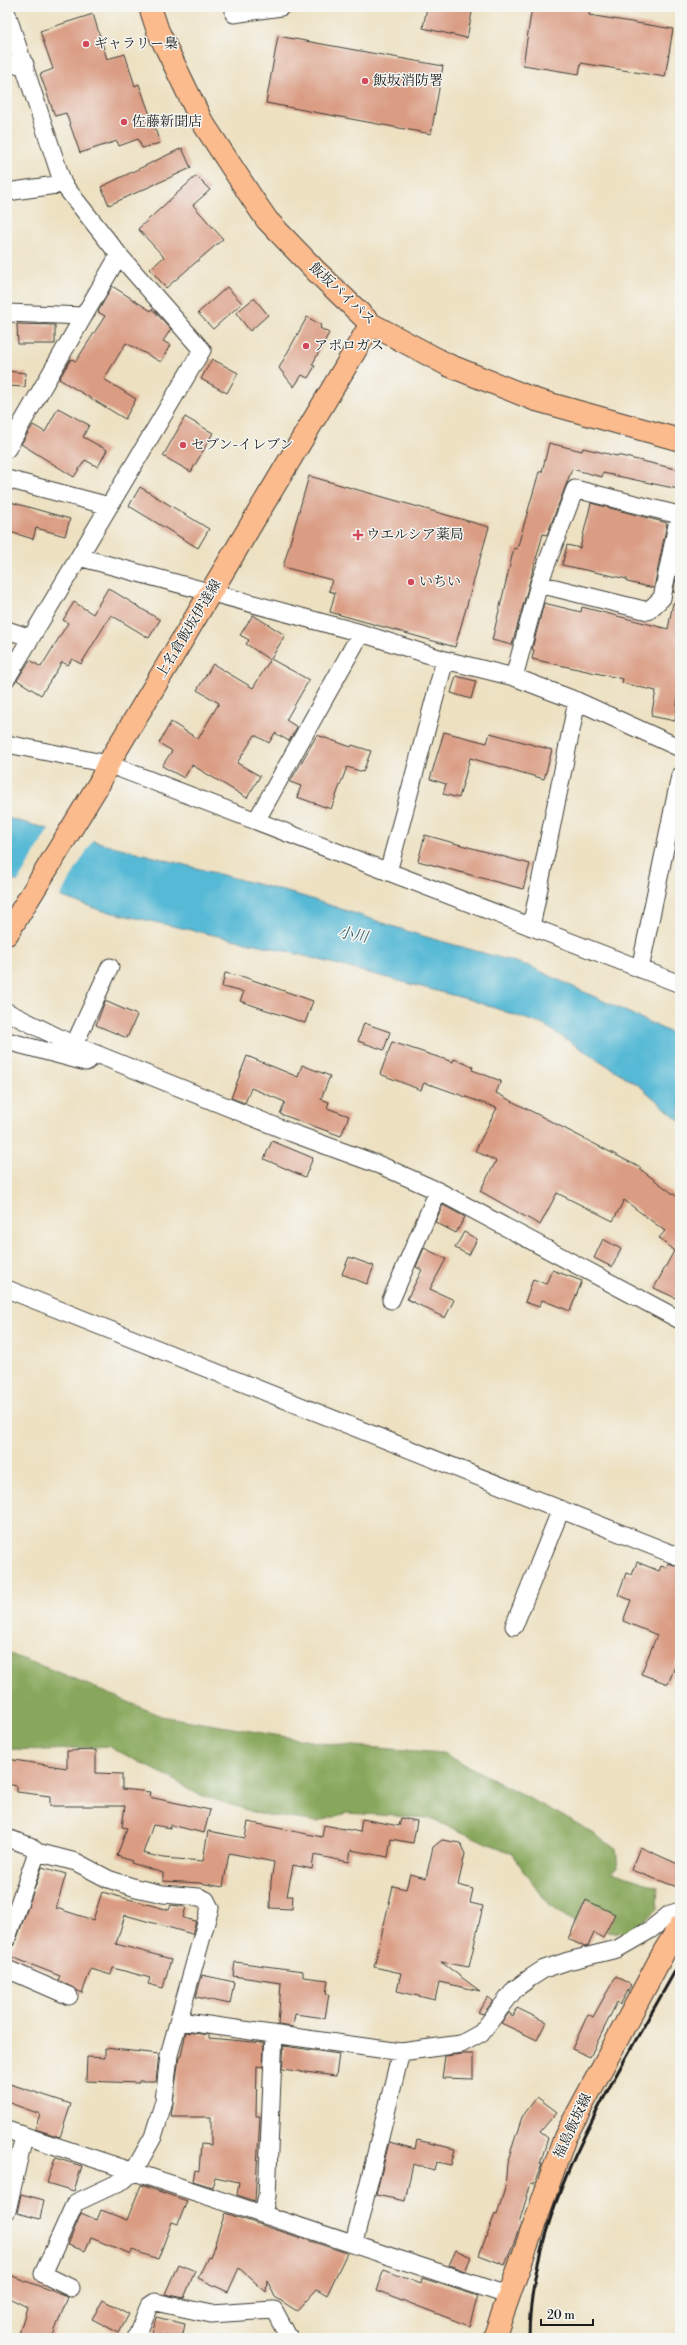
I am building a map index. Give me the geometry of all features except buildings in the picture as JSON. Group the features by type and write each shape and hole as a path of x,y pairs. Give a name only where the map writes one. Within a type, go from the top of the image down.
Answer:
{"main road":[{"name":"飯坂バイパス","path":"150,7 158,31 201,120 267,220 316,271 371,324 448,365 536,400 680,440"},
{"name":"上名倉飯坂伊達線","path":"7,934 27,903 371,324"},
{"name":"福島飯坂線","path":"494,2338 565,2137 665,1950 680,1926"}],"street":[{"path":"234,7 234,14 281,7"},
{"path":"7,14 25,64 63,184 119,255 202,350 7,678"},
{"path":"7,65 25,64"},
{"path":"7,192 63,184"},
{"path":"7,449 119,255"},
{"path":"7,313 84,316"},
{"path":"7,479 110,506"},
{"path":"514,677 539,584 575,489 680,514 662,598 648,611 539,584"},
{"path":"79,557 361,633 445,660 514,677 577,700 680,748"},
{"path":"7,630 31,638"},
{"path":"256,821 361,633"},
{"path":"388,872 445,660"},
{"path":"531,927 577,700"},
{"path":"7,744 256,821 680,984"},
{"path":"640,969 680,776"},
{"path":"74,1045 110,967"},
{"path":"7,1012 74,1045 292,1133 382,1166 438,1191 680,1320"},
{"path":"7,1041 86,1062 97,1054"},
{"path":"391,1300 438,1191"},
{"path":"7,1289 680,1557"},
{"path":"514,1626 561,1509"},
{"path":"7,1838 30,1846 37,1852 76,1862 108,1879 136,1888 163,1894 199,1897 206,1900 210,1908 209,1918 169,2056 164,2101 153,2137 134,2171 124,2180 75,2203 43,2274 71,2288"},
{"path":"7,1938 37,1852"},
{"path":"179,2021 401,2052 461,2044 481,2033 515,1989 544,1969 568,1961 617,1949 650,1930 670,1914 680,1911"},
{"path":"7,1969 69,1996"},
{"path":"263,2213 267,2196 274,2034"},
{"path":"354,2243 401,2052"},
{"path":"7,2130 354,2243 510,2296"},
{"path":"7,2212 24,2136"},
{"path":"136,2338 149,2306 155,2302 211,2314 274,2310 290,2338"}],"green space":[{"path":"7,1653 63,1674 161,1716 329,1744 443,1753 578,1824 616,1849 618,1867 612,1872 658,1887 657,1909 628,1934 581,1927 549,1905 511,1853 428,1818 346,1813 318,1822 260,1814 197,1794 171,1778 108,1746 50,1750 7,1749"}],"water":[{"name":"小川","path":"7,818 302,896 416,934 529,966 680,1037 680,1121 641,1087 544,1025 471,1000 282,950 100,910 7,878"}],"pier":[{"path":"50,827 94,838 59,898 17,883"}],"railway":[{"path":"529,2338 533,2288 544,2238 561,2190 581,2142 605,2096 680,1962"}],"place":[{"name":"ギャラリー梟","path":"86,44"},
{"name":"飯坂消防署","path":"365,81"},
{"name":"佐藤新聞店","path":"124,122"},
{"name":"アポロガス","path":"306,346"},
{"name":"セブン-イレブン","path":"183,445"},
{"name":"ウエルシア薬局","path":"358,535"},
{"name":"いちい","path":"411,582"}]}
